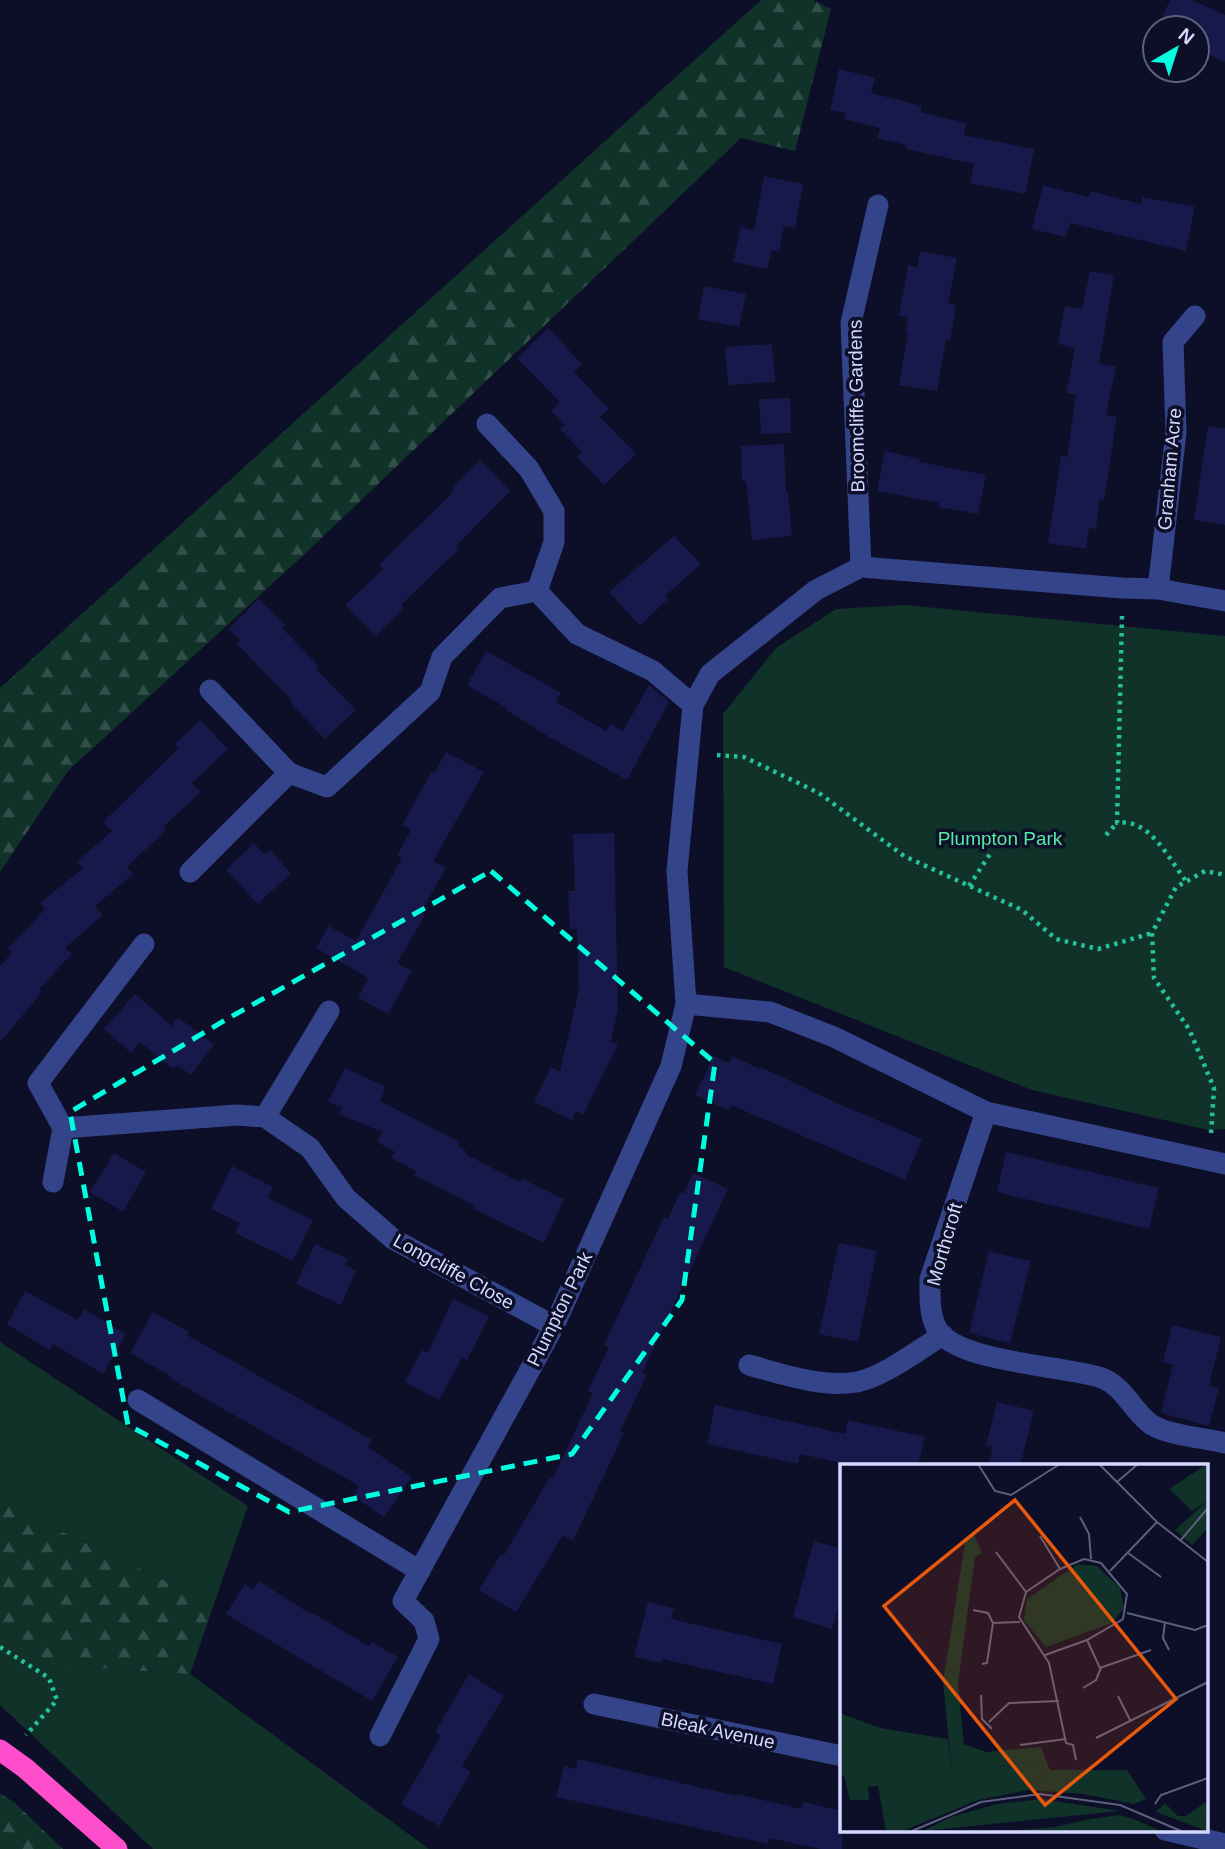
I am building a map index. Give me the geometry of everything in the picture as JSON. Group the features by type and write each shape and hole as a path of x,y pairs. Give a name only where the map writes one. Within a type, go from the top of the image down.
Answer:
{"highway":[{"path":"4,1752 117,1849"}],"street":[{"name":"Broomcliffe Gardens","path":"861,567 851,323 878,205"},
{"name":"Granham Acre","path":"1158,589 1176,432 1173,342 1195,316"},
{"path":"487,424 529,469 554,512 554,542 537,591"},
{"path":"861,567 1158,589 1225,601"},
{"name":"Plumpton Park","path":"380,1736 429,1639 424,1622 403,1601 554,1326 671,1066 686,1004 677,871 693,705 710,674 769,625 816,590 861,567"},
{"path":"537,591 577,634 653,671 693,705"},
{"path":"210,690 289,773 327,788 430,692 442,657 500,598 537,591"},
{"path":"190,872 289,773"},
{"path":"53,1182 63,1128 38,1083 144,944"},
{"path":"686,1004 770,1012 834,1037 986,1112 1217,1162"},
{"path":"63,1128 237,1115 265,1117 329,1011"},
{"name":"Morthcroft","path":"943,1335 936,1328 930,1302 930,1279 986,1112"},
{"name":"Longcliffe Close","path":"265,1117 310,1147 346,1198 393,1239 554,1326"},
{"path":"749,1365 806,1379 859,1381 895,1364 943,1335 966,1351 1103,1378 1127,1397 1149,1424 1225,1443"},
{"path":"138,1400 420,1571"},
{"name":"Bleak Avenue","path":"594,1704 840,1756"},
{"path":"1174,1832 1225,1843"}],"path":[{"path":"1117,823 1122,588"},
{"path":"688,753 744,757 819,793 904,856 1022,910 1056,939 1098,949 1152,933"},
{"path":"1106,835 1117,823 1127,821 1149,832 1186,881"},
{"path":"969,886 992,851"},
{"path":"1217,1162 1214,1088 1189,1029 1154,978 1152,933 1175,887 1205,871 1225,875"},
{"path":"0,1647 49,1678 57,1700 4,1752"}],"highlighted area":[{"path":"491,871 715,1063 682,1300 572,1454 289,1512 128,1425 70,1112 227,1019"}],"green space":[{"path":"761,0 813,0 831,9 795,151 741,138 308,551 68,771 0,872 0,688"},
{"name":"Plumpton Park","path":"905,605 1225,636 1225,1129 1208,1130 1032,1090 724,967 723,714 776,648 836,609"},
{"path":"0,1342 248,1506 214,1604 29,1516 0,1492"},
{"path":"0,1492 29,1516 214,1604 190,1674 52,1665 0,1631"},
{"path":"0,1631 52,1665 190,1674 429,1849 153,1849 0,1705"},
{"path":"0,1793 15,1803 63,1849 0,1849"}],"building":[{"path":"1170,0 1192,0 1225,15 1225,62 1211,56 1211,14 1164,14"},
{"path":"839,69 875,78 871,93 922,106 921,112 966,123 964,135 1034,149 1025,194 970,183 974,164 905,149 906,145 877,138 880,128 844,119 845,113 830,110"},
{"path":"764,176 803,184 795,228 784,226 779,252 772,250 767,269 733,262 741,227 754,230"},
{"path":"1043,185 1088,197 1090,191 1141,204 1142,197 1195,207 1186,251 1070,223 1066,237 1032,229"},
{"path":"920,251 957,258 948,304 956,305 950,341 946,340 937,391 899,385 908,317 899,316 908,265 917,267"},
{"path":"1090,271 1114,275 1099,364 1116,367 1106,415 1117,417 1104,500 1100,499 1096,529 1089,528 1086,549 1048,543 1061,456 1067,457 1076,395 1066,393 1075,348 1058,344 1065,306 1082,309"},
{"path":"704,286 746,294 739,327 698,319"},
{"path":"548,328 582,364 574,372 609,409 600,417 636,454 604,485 577,457 582,452 560,429 565,425 551,411 560,402 517,358"},
{"path":"772,344 775,382 728,385 725,347"},
{"path":"790,398 791,433 761,434 759,399"},
{"path":"1208,426 1225,428 1225,525 1194,520"},
{"path":"784,444 786,493 788,492 792,536 752,540 746,481 742,481 741,446"},
{"path":"885,451 920,459 920,462 986,475 978,514 877,491"},
{"path":"480,460 510,491 456,546 459,549 401,605 404,608 375,636 345,605 383,569 379,565 455,490 452,487"},
{"path":"674,536 701,564 665,596 668,599 640,626 609,592"},
{"path":"258,599 285,625 282,628 319,666 316,669 356,710 325,739 237,644 240,640 229,629"},
{"path":"486,651 561,693 556,702 606,731 610,724 623,731 649,685 669,702 627,780 549,737 467,685"},
{"path":"200,720 228,749 192,783 201,792 163,827 166,830 127,867 133,874 95,906 103,915 65,948 72,954 39,989 42,992 0,1042 0,967 12,952 8,949 45,909 40,903 83,868 77,861 112,831 103,822 179,748 175,744"},
{"path":"446,752 484,772 433,861 446,868 421,912 425,915 397,963 412,971 388,1014 358,998 368,978 316,948 329,926 356,941 402,858 397,855 411,830 402,825 432,771 435,772"},
{"path":"614,833 618,1009 611,1042 618,1044 583,1115 576,1111 572,1120 534,1102 551,1067 560,1071 579,990 577,929 570,929 568,891 575,891 573,834"},
{"path":"254,843 265,855 270,850 291,873 258,904 226,870"},
{"path":"135,994 172,1026 178,1017 214,1045 191,1075 177,1065 173,1069 140,1042 131,1053 104,1029"},
{"path":"714,1056 729,1063 732,1056 760,1069 761,1067 922,1139 905,1180 731,1105 729,1111 695,1095"},
{"path":"345,1068 386,1087 380,1101 460,1142 458,1146 466,1151 465,1154 520,1182 522,1179 564,1199 544,1243 474,1209 475,1206 414,1175 416,1171 391,1158 395,1152 377,1142 382,1132 339,1114 342,1108 328,1102"},
{"path":"1006,1152 1159,1188 1149,1229 997,1192"},
{"path":"114,1153 146,1172 123,1212 90,1192"},
{"path":"232,1166 273,1187 268,1198 313,1220 293,1261 235,1233 240,1223 211,1209"},
{"path":"693,1173 728,1189 642,1373 647,1375 620,1431 624,1433 573,1541 563,1535 516,1612 479,1590 501,1554 504,1555 550,1477 553,1478 593,1393 588,1391 609,1347 604,1345 664,1217 668,1219 680,1192 684,1194"},
{"path":"839,1243 877,1251 858,1342 819,1334"},
{"path":"315,1244 348,1259 345,1265 356,1271 341,1305 296,1284"},
{"path":"989,1251 1031,1261 1010,1343 969,1333"},
{"path":"25,1291 78,1320 84,1309 126,1334 103,1374 53,1344 49,1350 7,1324"},
{"path":"453,1299 489,1316 467,1360 462,1358 439,1400 405,1382 422,1350 428,1353"},
{"path":"153,1312 189,1332 187,1335 372,1440 368,1447 412,1477 384,1517 353,1496 359,1486 130,1353"},
{"path":"1172,1325 1221,1337 1209,1386 1219,1388 1209,1426 1161,1413 1173,1365 1163,1362"},
{"path":"997,1402 1034,1411 1021,1464 989,1464 993,1447 986,1445"},
{"path":"715,1405 845,1434 848,1420 925,1437 918,1464 847,1464 800,1454 798,1464 707,1444"},
{"path":"814,1541 840,1548 840,1602 832,1629 793,1617"},
{"path":"259,1581 312,1615 313,1613 369,1646 372,1642 398,1657 372,1701 226,1614 245,1584 253,1590"},
{"path":"648,1602 674,1608 671,1619 782,1644 773,1684 662,1659 661,1663 634,1657"},
{"path":"469,1674 504,1696 462,1766 471,1772 439,1826 401,1804 441,1736 435,1732"},
{"path":"578,1759 801,1809 803,1802 840,1811 842,1849 821,1849 769,1838 768,1844 556,1797 564,1766 576,1769"}]}
